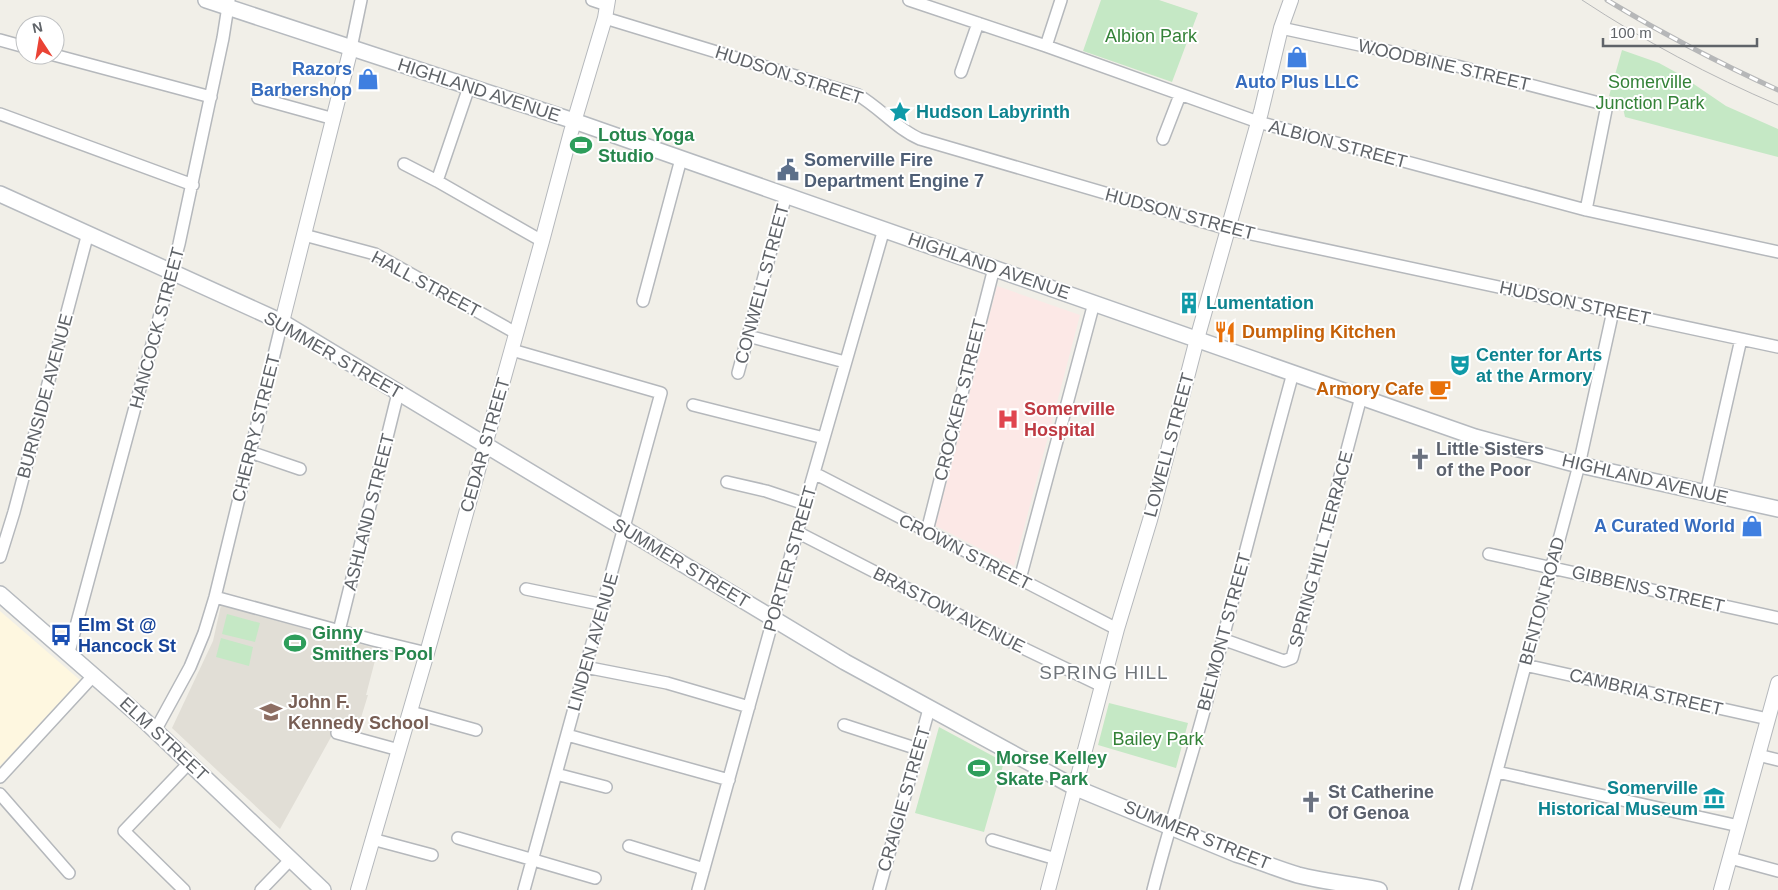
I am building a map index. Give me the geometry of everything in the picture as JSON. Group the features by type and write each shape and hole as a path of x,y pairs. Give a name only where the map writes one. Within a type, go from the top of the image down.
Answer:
{"main road":[{"name":"HIGHLAND AVENUE","path":"206,0 228,3 351,48 574,121 1484,440 1579,465 1778,509"},
{"name":"SUMMER STREET","path":"0,194 282,322 845,662 1076,788 1170,825 1236,854 1262,861 1296,874 1312,884 1379,890"},
{"name":"ELM STREET","path":"0,594 69,652 156,731 324,890"}],"street":[{"name":"CHERRY STREET","path":"156,731 190,667 204,633 215,597 334,119 361,0"},
{"name":"HUDSON STREET","path":"592,0 607,8 858,95 873,103 908,134 920,139 1228,230 1778,347"},
{"name":"ALBION STREET","path":"909,0 1046,46 1258,122 1586,210 1778,252"},
{"path":"1046,46 1061,0"},
{"name":"LOWELL STREET","path":"1048,890 1102,686 1147,529 1258,122 1281,28 1291,0"},
{"name":"HANCOCK STREET","path":"69,652 172,272 193,185 223,38 228,3"},
{"name":"CEDAR STREET","path":"358,890 427,653 607,8"},
{"path":"961,72 978,23"},
{"name":"WOODBINE STREET","path":"1281,28 1457,66 1608,105 1586,210"},
{"path":"0,40 15,44"},
{"path":"65,58 211,97"},
{"path":"437,181 469,86"},
{"path":"1163,140 1180,94"},
{"path":"258,98 334,119"},
{"path":"0,114 193,185"},
{"path":"643,301 681,159"},
{"path":"404,164 542,242"},
{"name":"CONWELL STREET","path":"738,373 786,195"},
{"name":"PORTER STREET","path":"698,890 797,532 884,229"},
{"name":"BURNSIDE AVENUE","path":"0,557 88,234"},
{"name":"HALL STREET","path":"304,236 375,254 516,332"},
{"name":"CROCKER STREET","path":"927,531 994,268"},
{"path":"1020,579 1094,303"},
{"name":"BENTON ROAD","path":"1465,890 1579,465 1613,311"},
{"path":"748,336 845,362"},
{"path":"1706,493 1741,339"},
{"name":"LINDEN AVENUE","path":"512,350 661,393 625,530 585,667 524,890"},
{"name":"BELMONT STREET","path":"1153,890 1206,702 1293,373"},
{"name":"ASHLAND STREET","path":"339,631 398,393"},
{"name":"SPRING HILL TERRACE","path":"1222,639 1284,661 1292,658 1361,397"},
{"path":"693,404 824,438"},
{"path":"250,452 300,469"},
{"name":"CROWN STREET","path":"814,473 1118,629"},
{"path":"727,482 766,491 805,504"},
{"name":"BRASTOW AVENUE","path":"797,532 1027,650 1102,686"},
{"name":"GIBBENS STREET","path":"1489,554 1778,618"},
{"path":"526,589 604,605"},
{"path":"215,597 427,653"},
{"name":"CAMBRIA STREET","path":"1525,665 1768,719"},
{"path":"585,667 667,683 749,706"},
{"path":"0,776 94,675"},
{"path":"1721,890 1778,682"},
{"name":"CRAIGIE STREET","path":"879,890 929,709"},
{"path":"410,712 476,730"},
{"path":"844,725 918,749"},
{"path":"337,733 399,750"},
{"path":"567,735 729,780"},
{"path":"1758,755 1778,760"},
{"path":"184,890 124,831 189,763"},
{"path":"1497,772 1739,826"},
{"path":"556,774 606,787"},
{"path":"0,794 69,872"},
{"path":"458,838 595,878"},
{"path":"372,839 432,854"},
{"path":"992,840 1056,859"},
{"path":"629,846 704,869"},
{"path":"1730,858 1778,871"},
{"path":"261,890 291,859"}],"shaded area":[{"name":"Somerville Hospital","path":"997,286 1080,315 1014,566 936,526"},
{"name":"John F. Kennedy School","path":"221,605 378,649 366,695 368,695 356,734 336,728 280,829 172,728 213,641"},
{"path":"0,611 80,680 0,766"}],"green space":[{"name":"Albion Park","path":"1101,0 1159,0 1198,13 1172,82 1083,51"},
{"name":"Somerville Junction Park","path":"1622,50 1659,63 1679,74 1726,106 1778,129 1778,157 1625,117 1621,99 1609,96"},
{"path":"227,614 260,623 255,642 222,634"},
{"path":"221,638 253,647 249,666 216,657"},
{"name":"Bailey Park","path":"1109,703 1188,723 1176,768 1098,745"},
{"path":"939,727 1004,762 984,832 915,813"}],"tram line":[{"path":"1582,0 1629,30 1678,57 1778,105"}],"railway":[{"path":"1607,0 1691,48 1778,90"}],"place":[{"name":"Auto Plus LLC","path":"1297,57"},
{"name":"Razors Barbershop","path":"368,79"},
{"name":"Hudson Labyrinth","path":"900,112"},
{"name":"Lotus Yoga Studio","path":"581,145"},
{"name":"Somerville Fire Department Engine 7","path":"788,170"},
{"name":"Lumentation","path":"1189,303"},
{"name":"Dumpling Kitchen","path":"1225,332"},
{"name":"Center for Arts at the Armory","path":"1460,365"},
{"name":"Armory Cafe","path":"1440,389"},
{"name":"Somerville Hospital","path":"1008,419"},
{"name":"Little Sisters of the Poor","path":"1420,459"},
{"name":"A Curated World","path":"1752,526"},
{"name":"Elm St @ Hancock St","path":"61,635"},
{"name":"Ginny Smithers Pool","path":"295,643"},
{"name":"John F. Kennedy School","path":"271,712"},
{"name":"Morse Kelley Skate Park","path":"979,768"},
{"name":"Somerville Historical Museum","path":"1714,798"},
{"name":"St Catherine Of Genoa","path":"1311,802"}],"district":[{"name":"SPRING HILL","path":"1104,672"}]}
